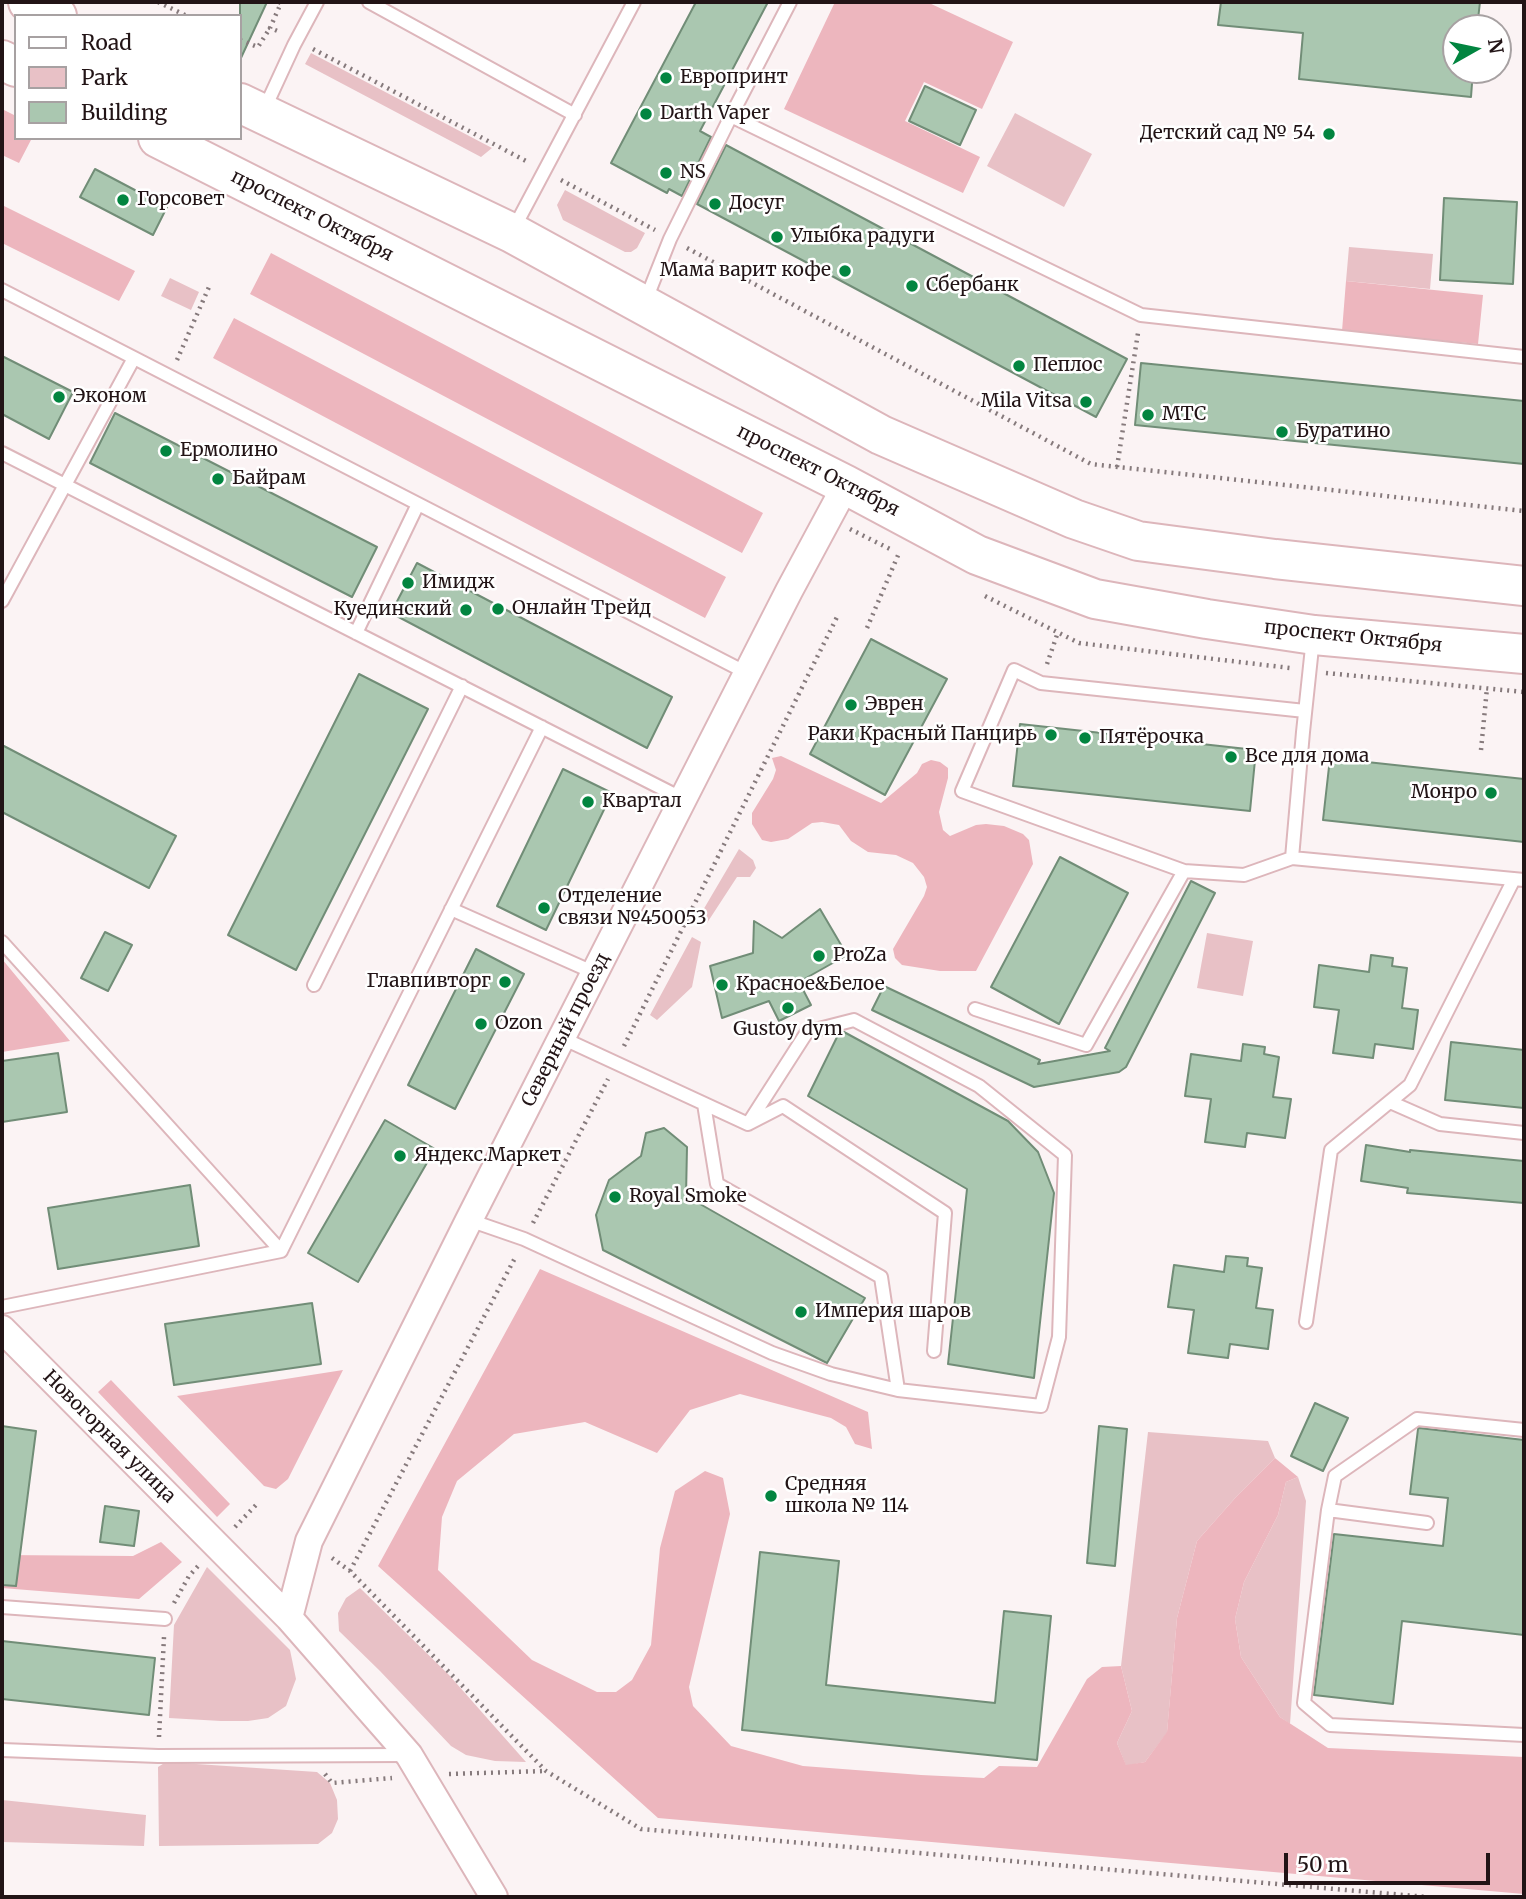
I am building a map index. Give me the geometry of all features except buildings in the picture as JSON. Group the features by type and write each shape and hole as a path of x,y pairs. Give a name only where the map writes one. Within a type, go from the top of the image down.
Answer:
{"main road":[{"path":"28,2 53,14"},
{"path":"251,108 512,233 881,435 1074,519 1138,541 1316,564 1524,586"},
{"name":"проспект Октября","path":"162,140 846,485 977,555 1095,599 1207,620 1314,635 1524,654"}],"street":[{"name":"Северный проезд","path":"289,1618 309,1541 747,673 846,485"},
{"name":"Новогорная улица","path":"2,1329 289,1618 409,1755 494,1897"}],"lane":[{"path":"251,108 296,40 317,2"},
{"path":"369,2 575,115"},
{"path":"512,233 634,2"},
{"path":"644,306 670,239 790,2"},
{"path":"731,116 1141,315 1524,357"},
{"path":"2,290 747,673"},
{"path":"2,601 134,358"},
{"path":"2,453 683,799"},
{"path":"356,633 418,504"},
{"path":"1293,858 1314,635"},
{"path":"1305,711 1041,683 1014,670 962,791 1184,871 1244,875 1293,858 1519,880 1410,1085 1331,1150 1306,1322"},
{"path":"314,985 462,686"},
{"path":"281,1251 542,727"},
{"path":"975,1009 1086,1045 1184,871"},
{"path":"451,909 595,973"},
{"path":"2,942 281,1251"},
{"path":"469,1220 524,1239 772,1353 831,1374 898,1390 1041,1406 1059,1337 1065,1155 979,1086 854,1020 807,1032 748,1124"},
{"path":"562,1038 748,1124"},
{"path":"1390,1102 1440,1124 1524,1133"},
{"path":"704,1104 717,1184 881,1277 898,1390"},
{"path":"748,1124 783,1106 945,1213 934,1351"},
{"path":"2,1307 281,1251"},
{"path":"1524,1430 1417,1419 1335,1476 1328,1510 1304,1703 1330,1725 1524,1735"},
{"path":"1328,1510 1427,1523"},
{"path":"2,1607 165,1619"},
{"path":"2,1751 158,1756 409,1755"}],"path":[{"path":"158,2 183,14"},
{"path":"242,41 258,47 270,28"},
{"path":"296,40 1091,464 1524,511"},
{"path":"169,375 209,287"},
{"path":"1117,467 1141,315"},
{"path":"867,628 899,553"},
{"path":"350,1571 616,1064 838,615"},
{"path":"1481,750 1487,688"},
{"path":"309,1541 350,1571 546,1771 641,1829 1427,1897"}],"green space":[{"path":"311,53 492,148 481,157 305,64"},
{"path":"1015,113 1092,154 1064,207 987,166"},
{"path":"565,190 645,233 637,248 625,252 563,220 557,205"},
{"path":"1349,247 1433,254 1430,289 1346,281"},
{"path":"170,278 199,292 191,310 161,296"},
{"path":"739,849 753,860 756,868 750,877 737,877 707,923 699,917"},
{"path":"1207,933 1253,941 1243,996 1197,988"},
{"path":"692,937 701,942 692,987 657,1020 650,1015"},
{"path":"1148,1432 1268,1441 1275,1458 1197,1541 1177,1618 1167,1733 1145,1762 1126,1766 1117,1743 1132,1711 1121,1666"},
{"path":"1298,1477 1306,1501 1290,1724 1280,1717 1241,1657 1235,1619 1244,1582 1278,1515 1286,1482"},
{"path":"207,1567 290,1650 296,1679 286,1706 268,1718 221,1721 169,1718 174,1625"},
{"path":"360,1588 449,1675 526,1762 495,1761 466,1755 451,1746 339,1631 338,1613 346,1598"},
{"path":"166,1762 317,1772 330,1783 337,1800 338,1819 332,1833 318,1844 159,1846 158,1767"},
{"path":"2,1800 146,1815 144,1846 2,1842"}],"shaded area":[{"path":"835,2 927,2 1013,42 982,109 924,82 905,121 980,157 963,193 784,109"},
{"path":"2,109 14,115 14,140 31,140 19,163 2,155"},
{"path":"2,205 135,271 119,301 2,243"},
{"path":"271,253 763,513 742,553 250,294"},
{"path":"1346,281 1483,295 1478,344 1342,331"},
{"path":"234,318 726,577 705,618 213,358"},
{"path":"781,756 881,803 917,773 922,764 931,760 940,762 948,768 939,812 943,830 950,836 976,825 1004,826 1023,834 1029,840 1033,864 976,971 940,971 902,965 895,958 893,949 927,887 924,877 913,863 896,855 868,852 851,841 839,825 822,822 812,823 788,839 771,842 762,840 752,824 752,813 773,779 776,770 772,758"},
{"path":"2,959 70,1041 2,1052"},
{"path":"540,1269 868,1412 872,1449 855,1444 846,1427 831,1418 740,1394 690,1410 657,1453 585,1422 514,1434 457,1481 442,1517 438,1570 532,1660 597,1692 616,1692 632,1680 651,1645 660,1548 675,1491 705,1471 723,1478 730,1514 689,1687 693,1706 731,1746 803,1766 984,1778 999,1766 1037,1767 1087,1679 1102,1667 1121,1666 1132,1711 1117,1743 1126,1765 1145,1762 1167,1732 1177,1618 1197,1541 1275,1458 1298,1477 1286,1482 1278,1515 1244,1582 1235,1619 1241,1657 1280,1717 1328,1748 1524,1757 1524,1894 658,1818 378,1566"},
{"path":"343,1370 288,1479 276,1489 264,1486 177,1396"},
{"path":"111,1380 230,1504 217,1517 98,1392"},
{"path":"161,1542 182,1562 139,1599 2,1588 2,1555 133,1556"}],"place":[{"name":"Европринт","path":"666,78"},
{"name":"Darth Vaper","path":"646,114"},
{"name":"Детский сад № 54","path":"1329,134"},
{"name":"NS","path":"666,173"},
{"name":"Горсовет","path":"123,200"},
{"name":"Досуг","path":"715,204"},
{"name":"Улыбка радуги","path":"777,237"},
{"name":"Мама варит кофе","path":"845,271"},
{"name":"Сбербанк","path":"912,286"},
{"name":"Пеплос","path":"1019,366"},
{"name":"Эконом","path":"59,397"},
{"name":"Mila Vitsa","path":"1086,402"},
{"name":"МТС","path":"1148,415"},
{"name":"Буратино","path":"1282,432"},
{"name":"Ермолино","path":"166,451"},
{"name":"Байрам","path":"218,479"},
{"name":"Имидж","path":"408,583"},
{"name":"Онлайн Трейд","path":"498,609"},
{"name":"Куединский","path":"466,610"},
{"name":"Эврен","path":"851,705"},
{"name":"Раки Красный Панцирь","path":"1051,735"},
{"name":"Пятёрочка","path":"1085,738"},
{"name":"Все для дома","path":"1231,757"},
{"name":"Монро","path":"1491,793"},
{"name":"Квартал","path":"588,802"},
{"name":"Отделение связи №450053","path":"544,908"},
{"name":"ProZa","path":"819,956"},
{"name":"Главпивторг","path":"505,982"},
{"name":"Красное&Белое","path":"722,985"},
{"name":"Gustoy dym","path":"788,1008"},
{"name":"Ozon","path":"481,1024"},
{"name":"Яндекс.Маркет","path":"400,1156"},
{"name":"Royal Smoke","path":"615,1197"},
{"name":"Империя шаров","path":"801,1312"},
{"name":"Средняя школа № 114","path":"771,1496"}]}
